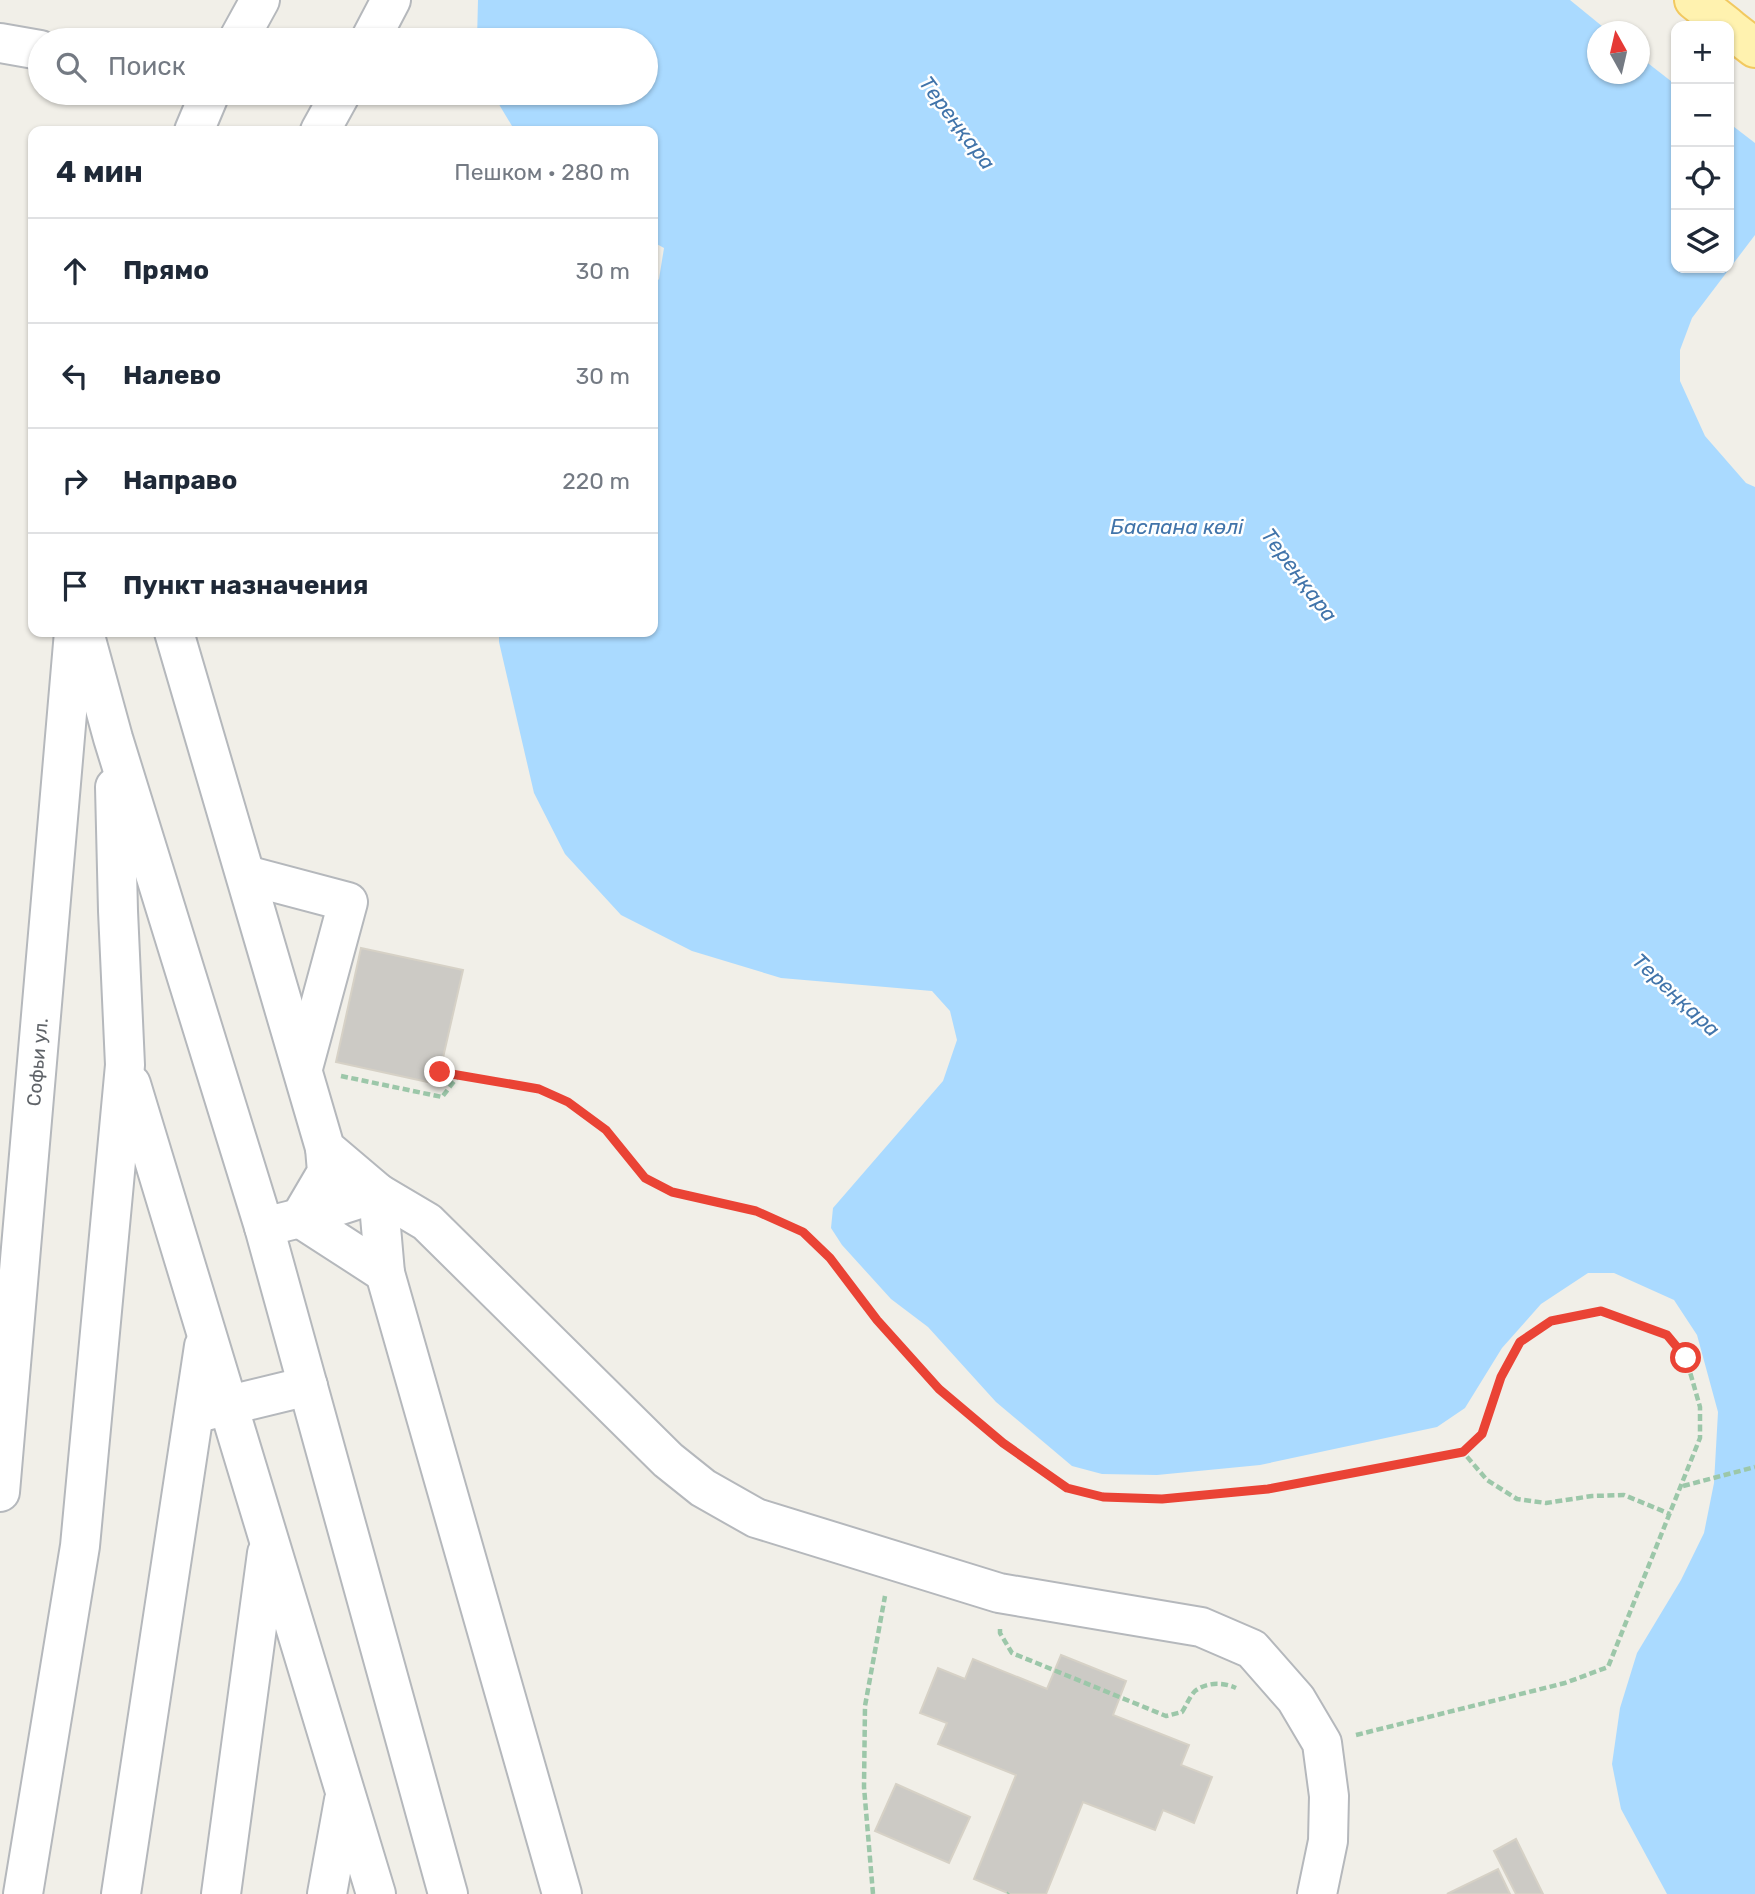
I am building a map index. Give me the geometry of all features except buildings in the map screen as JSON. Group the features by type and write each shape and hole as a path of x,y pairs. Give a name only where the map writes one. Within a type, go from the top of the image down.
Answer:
{"main road":[{"path":"1694,0 1720,21"},
{"path":"1734,32 1755,48"}],"street":[{"path":"245,28 260,0"},
{"path":"376,28 391,0"},
{"path":"0,43 28,48"},
{"path":"323,126 334,105"},
{"name":"Софьи ул.","path":"0,1492 74,637"},
{"path":"85,637 113,738 264,1227 448,1894"},
{"path":"175,637 325,1148 327,1172 300,1218"},
{"path":"23,1894 80,1546 125,1065 113,738"},
{"path":"246,875 348,901 303,1068"},
{"path":"121,1894 211,1410 206,1335 125,1065"},
{"path":"325,1148 378,1194 427,1222 668,1460 703,1488 756,1518 999,1593 1201,1627 1252,1649 1296,1699 1322,1743 1329,1796 1328,1841 1317,1894"},
{"path":"264,1227 378,1194"},
{"path":"378,1194 385,1273 562,1894"},
{"path":"300,1218 385,1273"},
{"path":"211,1410 308,1386"},
{"path":"211,1410 268,1541 376,1894"},
{"path":"221,1894 268,1541"},
{"path":"327,1894 345,1794"}],"path":[{"path":"303,1068 442,1097 459,1075"},
{"path":"440,1072 539,1089 568,1102 606,1130 645,1178 672,1192 756,1211 803,1232 830,1258 877,1320 939,1389 1003,1443 1067,1488 1103,1497 1162,1499 1268,1489 1463,1452 1482,1434 1501,1377 1520,1342 1551,1321 1601,1311 1667,1335 1686,1358 1700,1407 1700,1438 1608,1667 1566,1683 1322,1743"},
{"path":"1463,1452 1487,1480 1517,1499 1546,1503 1592,1496 1624,1495 1670,1514"},
{"path":"1682,1486 1755,1467"},
{"path":"873,1894 864,1787 865,1706 892,1561"},
{"path":"999,1593 1000,1633 1012,1653 1055,1671 1166,1716 1182,1712 1194,1692 1215,1683 1233,1686 1243,1694"}],"water":[{"name":"Баспана көлі","path":"478,0 1570,0 1596,21 1587,21 1587,84 1650,84 1650,65 1671,81 1671,273 1726,273 1692,318 1680,350 1680,381 1705,436 1746,483 1755,487 1755,1894 1667,1894 1621,1809 1612,1764 1620,1708 1637,1653 1681,1580 1704,1533 1714,1483 1718,1412 1697,1335 1674,1300 1614,1273 1588,1273 1541,1304 1502,1348 1465,1408 1437,1427 1260,1465 1157,1475 1102,1474 1072,1466 996,1402 928,1327 891,1299 842,1245 831,1228 833,1208 943,1081 957,1040 950,1011 932,991 781,978 692,951 621,915 565,854 534,793 499,637 658,637 658,280 664,248 658,245 658,126 512,126 499,105 658,105 658,28 477,28"},
{"name":"Баспана көлі","path":"1734,127 1755,143 1755,235 1734,263"}],"route":[{"path":"440,1072 539,1089 568,1102 606,1130 645,1178 672,1192 756,1211 803,1232 830,1258 877,1320 939,1389 1003,1443 1067,1488 1103,1497 1162,1499 1268,1489 1463,1452 1482,1434 1501,1377 1520,1342 1551,1321 1601,1311 1667,1335 1686,1358"}],"water label":[{"name":"Тереңқара","path":"957,123"},
{"name":"Тереңқара","path":"1299,575"},
{"name":"Тереңқара","path":"1676,995"}]}
